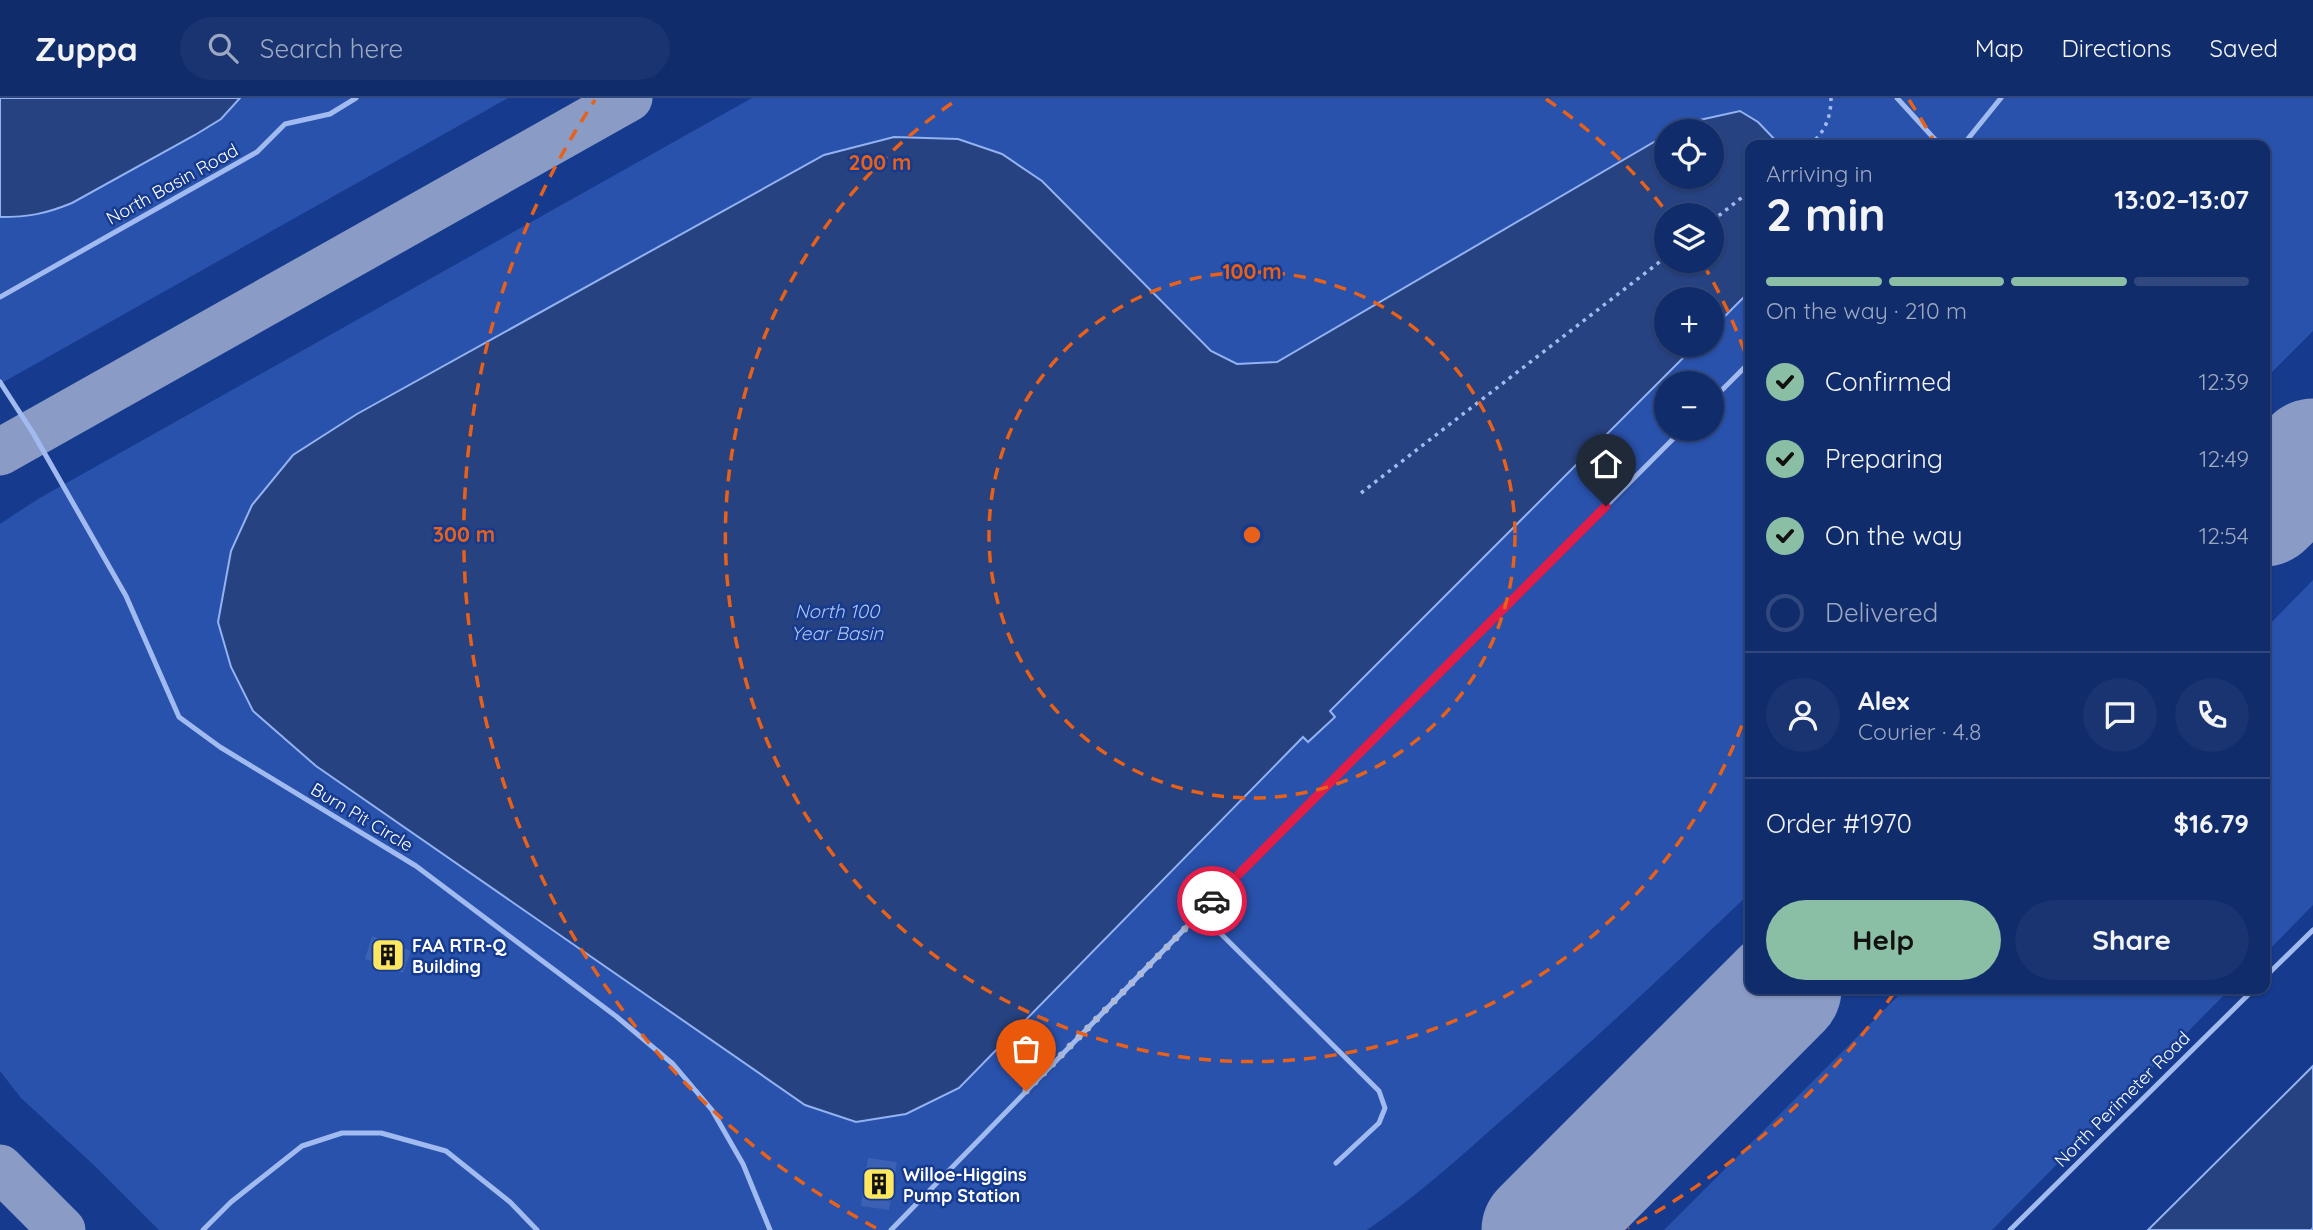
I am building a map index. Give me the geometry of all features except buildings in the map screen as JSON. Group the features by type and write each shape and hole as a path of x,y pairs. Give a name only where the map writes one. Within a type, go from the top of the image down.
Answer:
{"lane":[{"name":"North Basin Road","path":"0,297 257,152 285,124 330,114 356,98"},
{"path":"1897,98 1935,140"},
{"path":"1967,140 2001,98"},
{"path":"1724,388 1745,367"},
{"name":"Burn Pit Circle","path":"0,382 33,433 126,596 179,717 219,747 416,866 617,1017 673,1065 712,1111 737,1153 770,1230"},
{"path":"891,1230 1200,913 1671,441"},
{"path":"1200,913 1379,1091 1385,1108 1379,1123 1336,1163"},
{"path":"2270,972 2313,930"},
{"name":"North Perimeter Road","path":"2010,1230 2248,994"},
{"path":"203,1230 231,1202 302,1146 342,1133 381,1133 446,1152 510,1202 537,1230"}],"path":[{"path":"1816,140 1821,136 1831,112 1831,98"},
{"path":"1724,212 1745,195"},
{"path":"1361,493 1654,266"}],"shaded area":[{"path":"0,98 508,98 0,384"},
{"path":"752,98 2313,98 2313,331 2270,374 2270,140 1745,140 1745,898 1535,1091 1437,1177 1367,1230 159,1230 21,1098 0,1071 0,524 38,499"},
{"path":"2313,580 2313,905 2270,949 2270,624"},
{"path":"1900,994 2225,994 1992,1230 1664,1230"}],"water":[{"path":"0,98 240,98 221,119 72,203 37,214 0,217"},
{"name":"North 100 Year Basin","path":"1740,111 1758,122 1775,140 1745,140 1745,296 1724,317 1724,287 1654,287 1654,357 1684,357 1670,371 1654,371 1654,387 1330,711 1335,717 1308,742 1303,737 959,1088 906,1114 856,1122 805,1105 316,766 253,711 231,667 218,622 231,551 252,505 293,455 357,414 824,155 894,137 958,139 1002,154 1042,181 1211,351 1237,364 1277,362 1654,142 1654,189 1724,189 1724,119 1704,119"},
{"path":"2313,1066 2311,1230 2148,1230"}],"taxiway":[{"path":"0,452 629,98"},
{"path":"1515,1230 1628,1143"},
{"path":"0,1168 62,1230"}],"runway":[{"path":"2270,501 2313,458"},
{"path":"1541,1230 1777,994"}],"way so far":[{"path":"1026,1091 1212,901"}],"place":[{"name":"FAA RTR-Q Building","path":"388,955"},
{"name":"Willoe-Higgins Pump Station","path":"879,1184"}],"route":[{"path":"1212,901 1606,506"}]}
